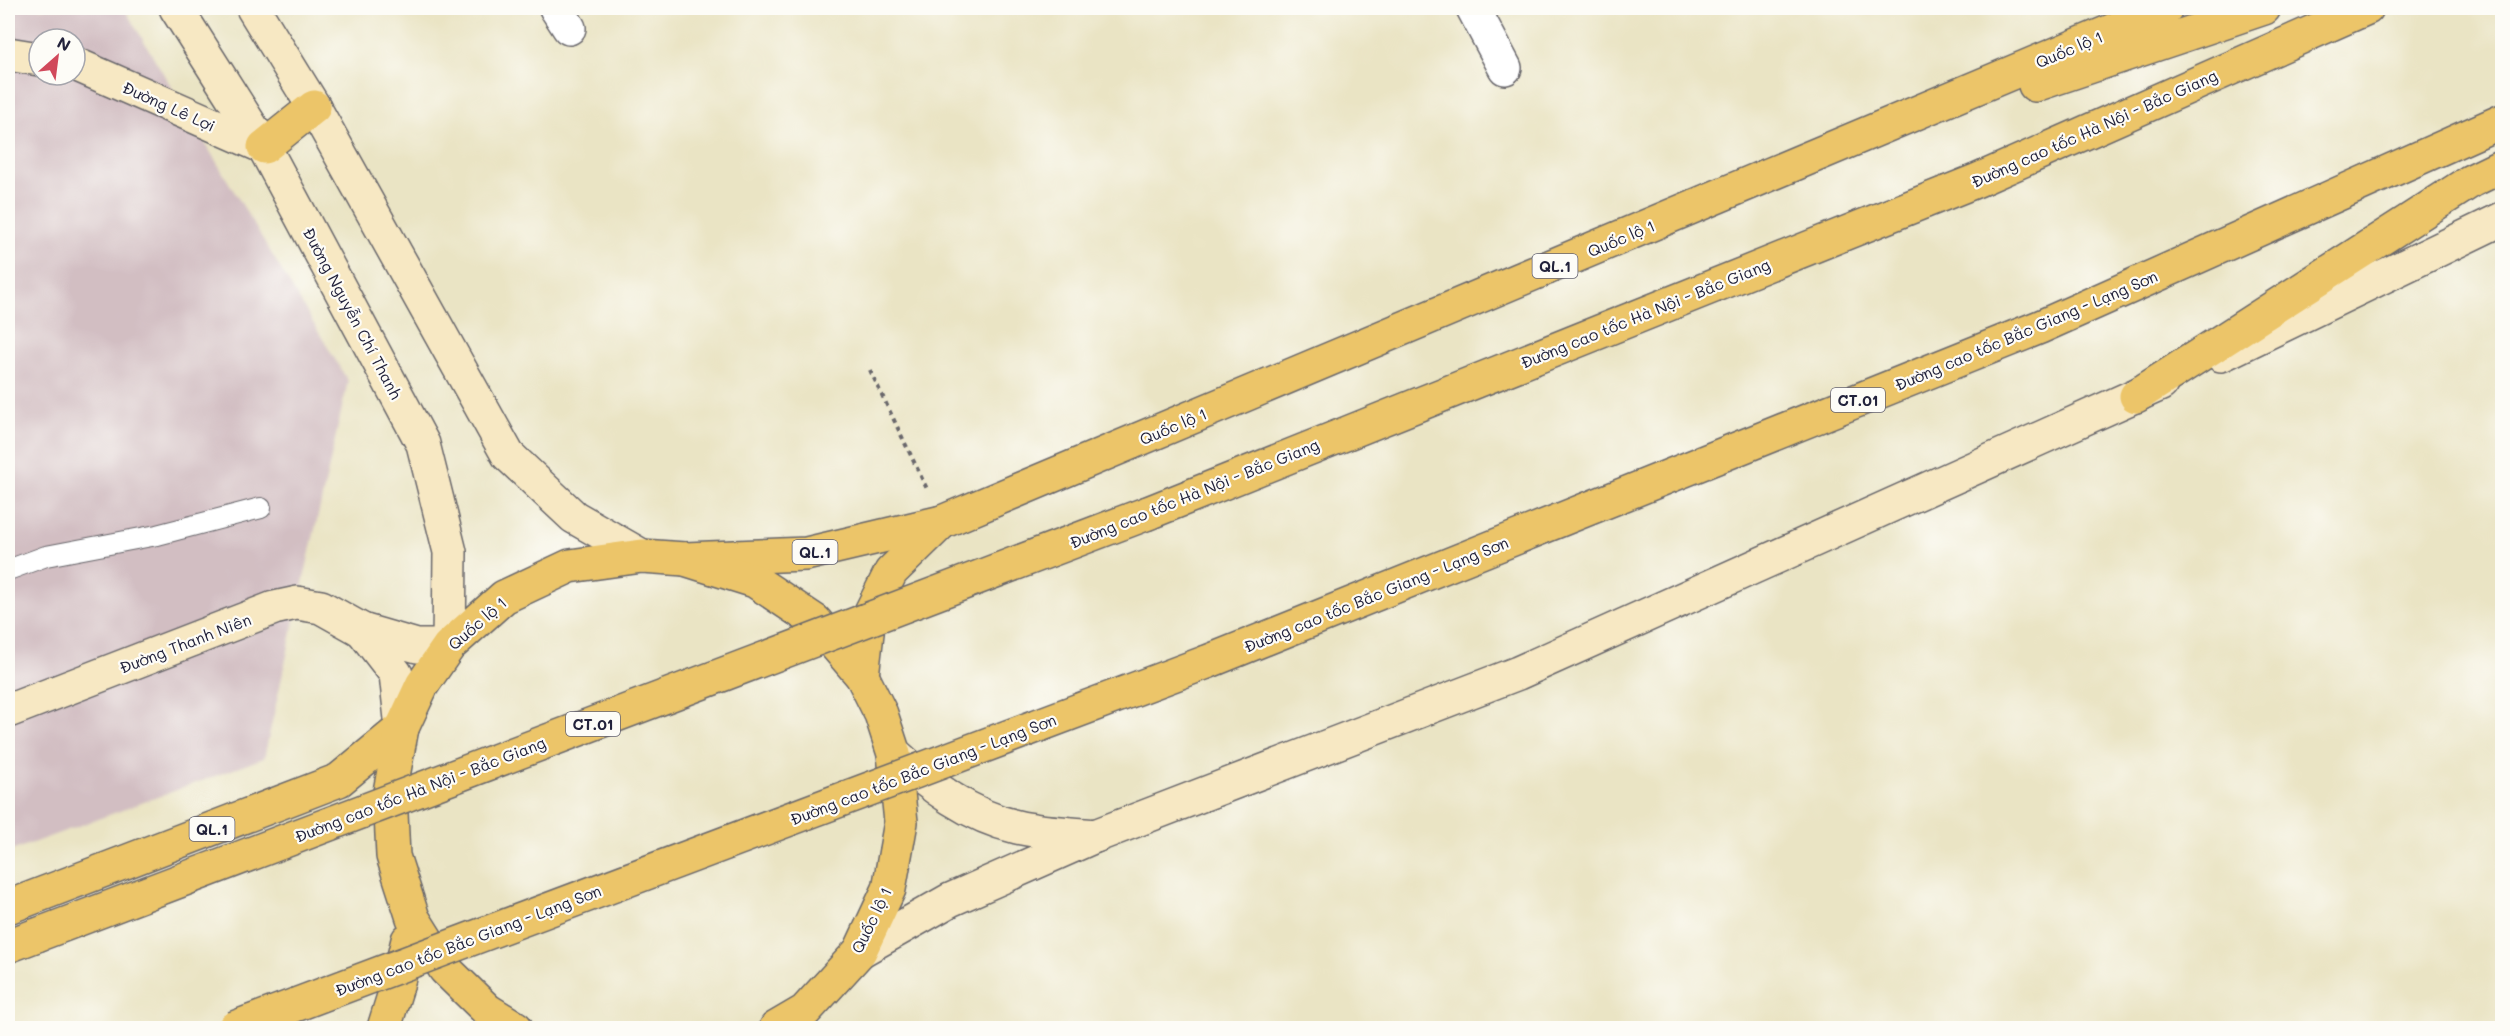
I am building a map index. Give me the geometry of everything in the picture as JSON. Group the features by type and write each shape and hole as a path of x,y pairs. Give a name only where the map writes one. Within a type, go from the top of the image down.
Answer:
{"main road":[{"name":"Quốc lộ 1","path":"516,1029 487,1010 445,969 413,918 393,856 390,792 402,728 422,685 449,646 504,597 570,566 642,556 685,559 806,554 942,522 2166,8"},
{"path":"1789,168 2264,8"},
{"name":"Đường cao tốc Hà Nội - Bắc Giang","path":"22,941 1148,513 1978,180 2367,8"},
{"path":"264,147 314,107"},
{"name":"Đường cao tốc Bắc Giang - Lạng Sơn","path":"234,1029 1207,662 2040,327 2502,121"},
{"path":"2136,396 2471,182 2502,166"},
{"name":"Quốc lộ 1","path":"862,676 869,616 891,572 942,522"},
{"name":"Quốc lộ 1","path":"685,559 755,581 815,621 862,676 881,714 894,754 901,822 889,889 860,951 803,1020 776,1029"},
{"name":"QL.1","path":"8,907 339,780 402,728"},
{"path":"384,1029 398,986 413,918"}],"street":[{"name":"Đường Nguyễn Chí Thanh","path":"176,8 264,147 423,444 450,552 449,646"},
{"path":"253,8 314,107 508,455 574,517 642,556"},
{"path":"1473,8 1505,68"},
{"path":"8,54 27,57"},
{"name":"Đường Lê Lợi","path":"87,69 264,147"},
{"path":"860,951 950,900 1095,836 1518,673 2136,396 2502,219"},
{"name":"Đường Thanh Niên","path":"8,711 274,608 297,603 321,607 362,630"},
{"path":"362,630 417,646 449,646"},
{"path":"362,630 396,674 402,728"},
{"path":"894,754 930,787 967,808 1016,827 1095,836"}],"lane":[{"path":"8,570 46,556 157,535 261,508"}],"path":[{"path":"870,370 942,522"}],"shaded area":[{"path":"8,8 124,8 348,381 264,758 8,852"}]}
